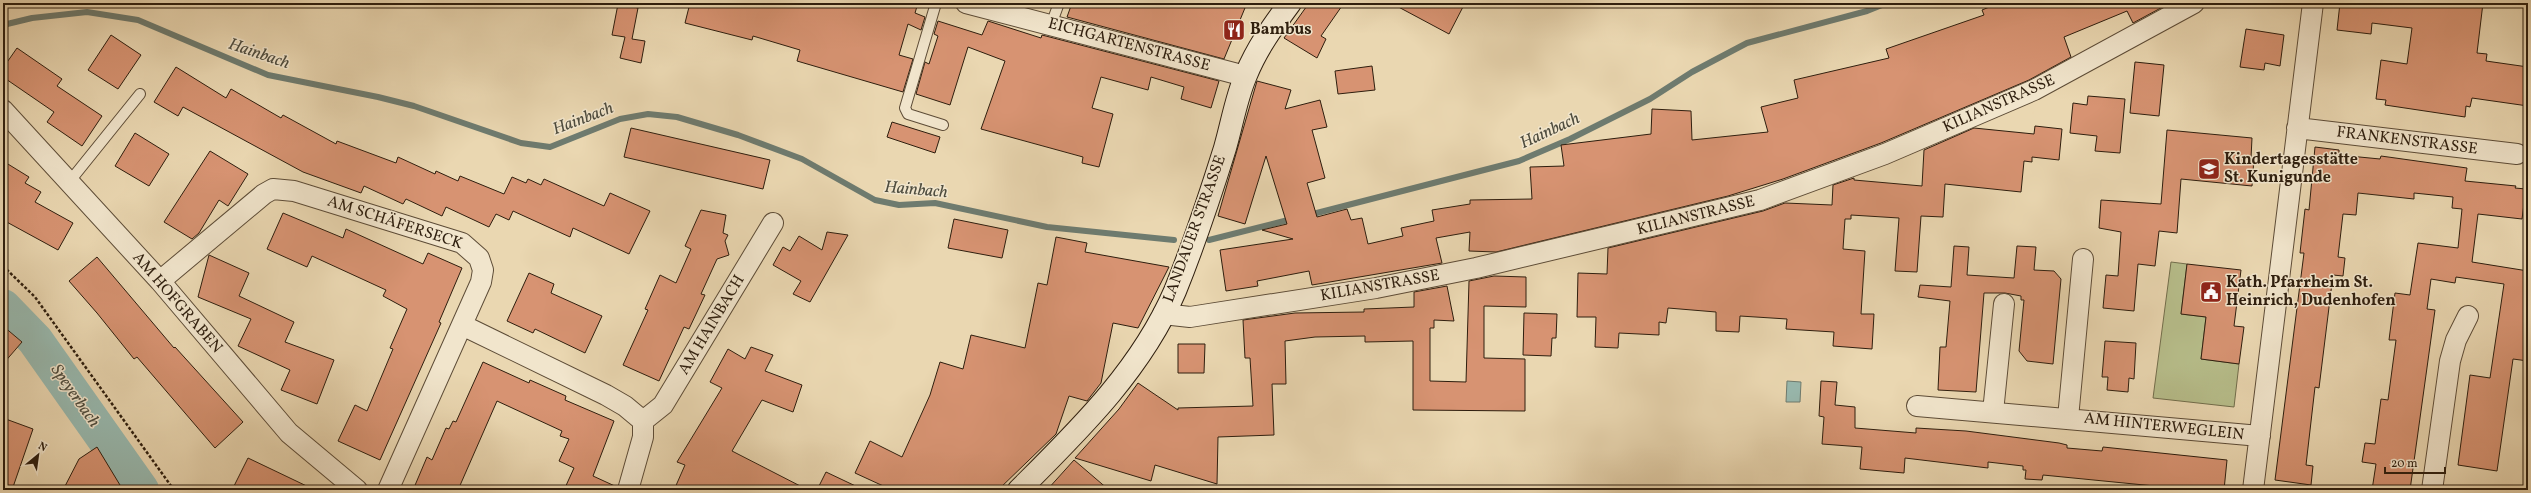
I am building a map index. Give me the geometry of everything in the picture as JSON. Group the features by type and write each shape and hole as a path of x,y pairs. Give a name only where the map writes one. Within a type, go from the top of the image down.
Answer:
{"main road":[{"name":"LANDAUER STRASSE","path":"1019,490 1098,410 1126,373 1163,314 1199,228 1245,76 1285,5"}],"street":[{"name":"EICHGARTENSTRASSE","path":"966,3 1245,76"},
{"name":"KILIANSTRASSE","path":"1163,314 1190,317 1376,288 1476,268 1760,200 1878,156 2034,90 2194,3"},
{"path":"2253,490 2313,3"},
{"name":"AM HOFGRABEN","path":"3,110 70,181 160,281 289,433 357,490"},
{"name":"FRANKENSTRASSE","path":"2297,128 2517,154"},
{"name":"AM SCHÄFERSECK","path":"160,281 264,194 273,189 284,189 446,237 471,249 479,258 482,270 481,282 388,490"},
{"name":"AM HAINBACH","path":"643,420 663,405 773,223"},
{"name":"AM HINTERWEGLEIN","path":"2068,418 2083,259"},
{"path":"1993,412 2004,304"},
{"path":"2432,490 2450,361 2456,340 2468,316"},
{"path":"462,325 606,395 625,406 643,420 643,437 628,490"},
{"name":"AM HINTERWEGLEIN","path":"1917,406 2068,418 2260,436"}],"lane":[{"path":"936,3 904,108 908,114 944,125"},
{"path":"1051,25 1059,3"},
{"path":"70,181 140,94"}],"path":[{"path":"3,266 35,297 174,490"}],"green space":[{"path":"2171,262 2187,264 2181,314 2206,317 2201,359 2239,364 2234,407 2153,398"}],"water":[{"path":"1787,381 1801,382 1800,402 1786,402"}],"building":[{"path":"690,3 918,3 915,13 925,17 921,30 908,24 899,55 913,59 903,92 797,61 800,50 753,36 752,40 685,23"},
{"path":"1072,3 1247,3 1224,59 1067,17"},
{"path":"1309,3 1344,3 1321,36 1326,39 1317,58 1284,38"},
{"path":"1391,3 1465,3 1449,34"},
{"path":"1999,3 2170,3 2133,23 2127,11 2064,37 2071,57 2029,80 1881,143 1783,179 1728,196 1496,252 1469,251 1470,232 1436,238 1442,263 1312,285 1309,271 1257,281 1258,286 1226,291 1220,250 1293,239 1262,230 1287,224 1266,156 1245,224 1218,216 1257,81 1291,90 1285,109 1320,100 1327,127 1312,130 1325,178 1307,183 1317,217 1347,209 1351,220 1362,218 1368,244 1403,236 1401,228 1434,221 1432,210 1470,204 1470,200 1532,199 1530,167 1564,166 1561,145 1651,134 1652,109 1691,111 1692,140 1768,132 1761,107 1798,98 1794,80 1889,58 1886,49 1984,15 1982,10"},
{"path":"2340,3 2483,3 2477,53 2487,54 2486,61 2528,67 2528,106 2472,98 2470,107 2466,106 2465,117 2385,105 2386,100 2376,99 2381,60 2407,64 2412,28 2372,23 2371,34 2337,30"},
{"path":"618,4 638,8 632,39 645,41 641,63 620,58 625,37 612,35"},
{"path":"938,21 982,35 988,21 1041,38 1042,35 1219,81 1211,108 1181,99 1184,87 1151,77 1148,90 1101,77 1092,108 1113,114 1099,167 1082,163 1083,157 981,129 1005,61 968,47 950,105 916,94 925,62 929,64 938,36 934,34"},
{"path":"2246,29 2284,35 2280,66 2265,63 2264,70 2240,67"},
{"path":"111,35 141,55 118,89 88,70"},
{"path":"17,48 62,79 57,86 102,116 82,146 47,122 54,112 3,77 3,68"},
{"path":"2135,62 2164,65 2159,116 2130,113"},
{"path":"1372,66 1375,90 1338,94 1335,71"},
{"path":"176,67 226,98 231,89 281,118 283,115 336,144 337,141 396,163 398,157 435,174 436,171 458,181 460,176 504,194 512,177 526,183 528,179 541,185 544,179 604,206 610,193 650,211 629,254 573,228 570,237 513,211 509,220 496,214 489,227 446,207 442,216 406,199 403,204 364,186 361,193 303,172 183,107 178,116 154,102"},
{"path":"2088,96 2125,99 2120,153 2095,151 2097,136 2070,133 2073,103 2087,105"},
{"path":"892,122 940,137 935,153 887,137"},
{"path":"2035,126 2062,129 2059,160 2032,157 2032,162 2024,161 2021,192 1945,184 1943,217 1921,216 1917,272 1895,271 1899,218 1851,215 1851,219 1845,219 1843,249 1865,251 1861,314 1874,314 1872,349 1833,346 1834,332 1786,329 1787,319 1740,316 1739,332 1716,331 1716,312 1668,308 1666,323 1659,322 1659,335 1619,333 1618,348 1595,347 1596,317 1577,317 1578,273 1607,274 1608,248 1763,211 1785,203 1832,205 1833,185 1854,178 1854,180 1922,186 1924,150 1974,128 2034,134"},
{"path":"631,128 770,160 763,189 624,157"},
{"path":"2167,130 2252,138 2251,158 2254,158 2252,186 2181,179 2177,233 2159,231 2155,266 2138,264 2134,311 2103,308 2106,275 2118,276 2121,232 2099,228 2101,200 2161,204"},
{"path":"135,133 169,154 149,186 115,166"},
{"path":"2315,147 2339,150 2339,155 2380,159 2381,156 2467,168 2465,181 2516,186 2515,188 2526,189 2522,219 2478,214 2472,262 2528,271 2528,361 2513,359 2497,471 2458,465 2470,375 2490,378 2504,284 2456,277 2455,283 2431,279 2427,309 2435,310 2410,490 2372,490 2376,464 2362,462 2365,443 2375,444 2381,399 2388,400 2396,340 2389,340 2395,293 2410,295 2418,243 2458,248 2462,209 2452,208 2453,197 2414,193 2414,199 2358,193 2356,215 2343,214 2338,257 2345,258 2343,276 2333,275 2319,388 2315,387 2306,465 2313,466 2311,485 2275,480 2304,253 2300,253 2305,209 2309,210"},
{"path":"210,151 248,174 228,206 219,200 199,233 192,239 164,222"},
{"path":"3,161 29,177 25,183 41,192 35,202 73,223 58,250 3,220"},
{"path":"701,210 726,215 723,233 728,235 725,241 729,255 717,259 701,294 705,295 689,329 684,327 659,381 623,365 648,310 645,309 660,275 676,283 691,249 685,246"},
{"path":"283,213 343,238 346,229 423,264 428,253 462,268 439,322 441,323 380,460 338,441 355,405 367,411 393,349 390,348 407,309 383,296 386,290 312,256 307,267 267,249"},
{"path":"954,219 1008,230 1002,258 948,248"},
{"path":"827,232 848,235 810,302 793,294 801,281 773,265 783,247 790,251 799,236 822,250"},
{"path":"1056,237 1087,243 1085,252 1169,267 1138,328 1113,323 1101,383 1087,401 1069,396 1056,434 998,490 892,490 855,473 870,441 902,457 930,395 940,362 963,369 971,335 1025,348 1038,283 1047,285"},
{"path":"1954,246 1969,247 1967,275 2014,278 2017,246 2036,247 2034,270 2054,271 2061,279 2053,364 2027,361 2019,351 2024,300 2021,300 2021,296 2005,293 1984,293 1976,392 1938,390 1940,347 1946,347 1950,301 1918,297 1920,285 1951,287"},
{"path":"209,255 249,273 239,296 294,322 285,342 334,360 317,404 281,390 290,370 238,346 251,319 198,297"},
{"path":"97,257 174,348 175,347 243,422 215,448 137,357 134,359 69,281"},
{"name":"Kath. Pfarrheim St. Heinrich, Dudenhofen","path":"2187,264 2241,270 2234,326 2244,327 2239,364 2201,359 2206,317 2181,314"},
{"path":"529,273 554,284 551,293 602,316 585,353 535,329 533,333 507,321"},
{"path":"1494,276 1526,277 1526,307 1484,306 1484,358 1525,359 1525,411 1413,410 1413,341 1365,342 1365,336 1315,337 1285,341 1286,384 1272,384 1274,435 1218,437 1217,484 1155,465 1151,481 1075,458 1119,409 1138,383 1178,410 1178,408 1253,406 1250,358 1245,358 1243,320 1295,313 1364,312 1364,309 1414,307 1414,292 1447,286 1454,321 1434,320 1434,328 1430,328 1430,381 1466,382 1469,281"},
{"path":"1524,313 1557,314 1556,338 1552,338 1551,356 1523,355"},
{"path":"3,326 22,342 3,364"},
{"path":"2105,341 2136,343 2134,379 2129,378 2128,392 2107,390 2108,377 2102,377"},
{"path":"1178,344 1205,344 1204,373 1178,373"},
{"path":"751,347 773,355 765,371 802,385 793,412 762,400 732,451 808,490 674,490 685,465 677,462 722,388 710,382 728,349 745,359"},
{"path":"483,362 529,383 530,380 566,396 565,400 614,421 593,476 617,487 617,490 564,490 574,468 559,461 569,439 560,436 562,431 497,401 458,490 413,490 427,457 432,460 446,428 449,429 453,421 456,422"},
{"path":"1821,381 1837,382 1835,405 1855,407 1855,428 1916,433 1916,428 1966,431 2059,443 2067,445 2067,448 2102,451 2103,447 2227,460 2224,490 2195,490 2043,475 2042,480 2025,479 2026,470 2023,470 2023,466 1988,462 1988,468 1905,458 1904,473 1860,469 1862,447 1822,444 1824,417 1819,416"},
{"path":"3,418 33,429 12,490 3,490"},
{"path":"97,447 123,490 63,490 79,459"},
{"path":"248,458 315,490 232,490"},
{"path":"1074,460 1109,490 1047,490"},
{"path":"826,472 864,490 817,490"}],"waterway":[{"name":"Hainbach","path":"1309,215 1519,161 1570,139 1650,99 1692,72 1747,43 1867,11 1887,3"},
{"name":"Hainbach","path":"3,25 32,18 87,12 138,20 268,75 378,97 414,106 521,143 550,147 620,119 648,114 677,117 738,135 802,159 875,200 899,205 935,203 1047,227 1174,240"},
{"name":"Hainbach","path":"1209,240 1292,219"},
{"name":"Speyerbach","path":"3,307 35,340 141,490"}],"place":[{"name":"Bambus","path":"1234,30"},
{"name":"Kindertagesstätte St. Kunigunde","path":"2209,169"},
{"name":"Kath. Pfarrheim St. Heinrich, Dudenhofen","path":"2211,292"}]}
